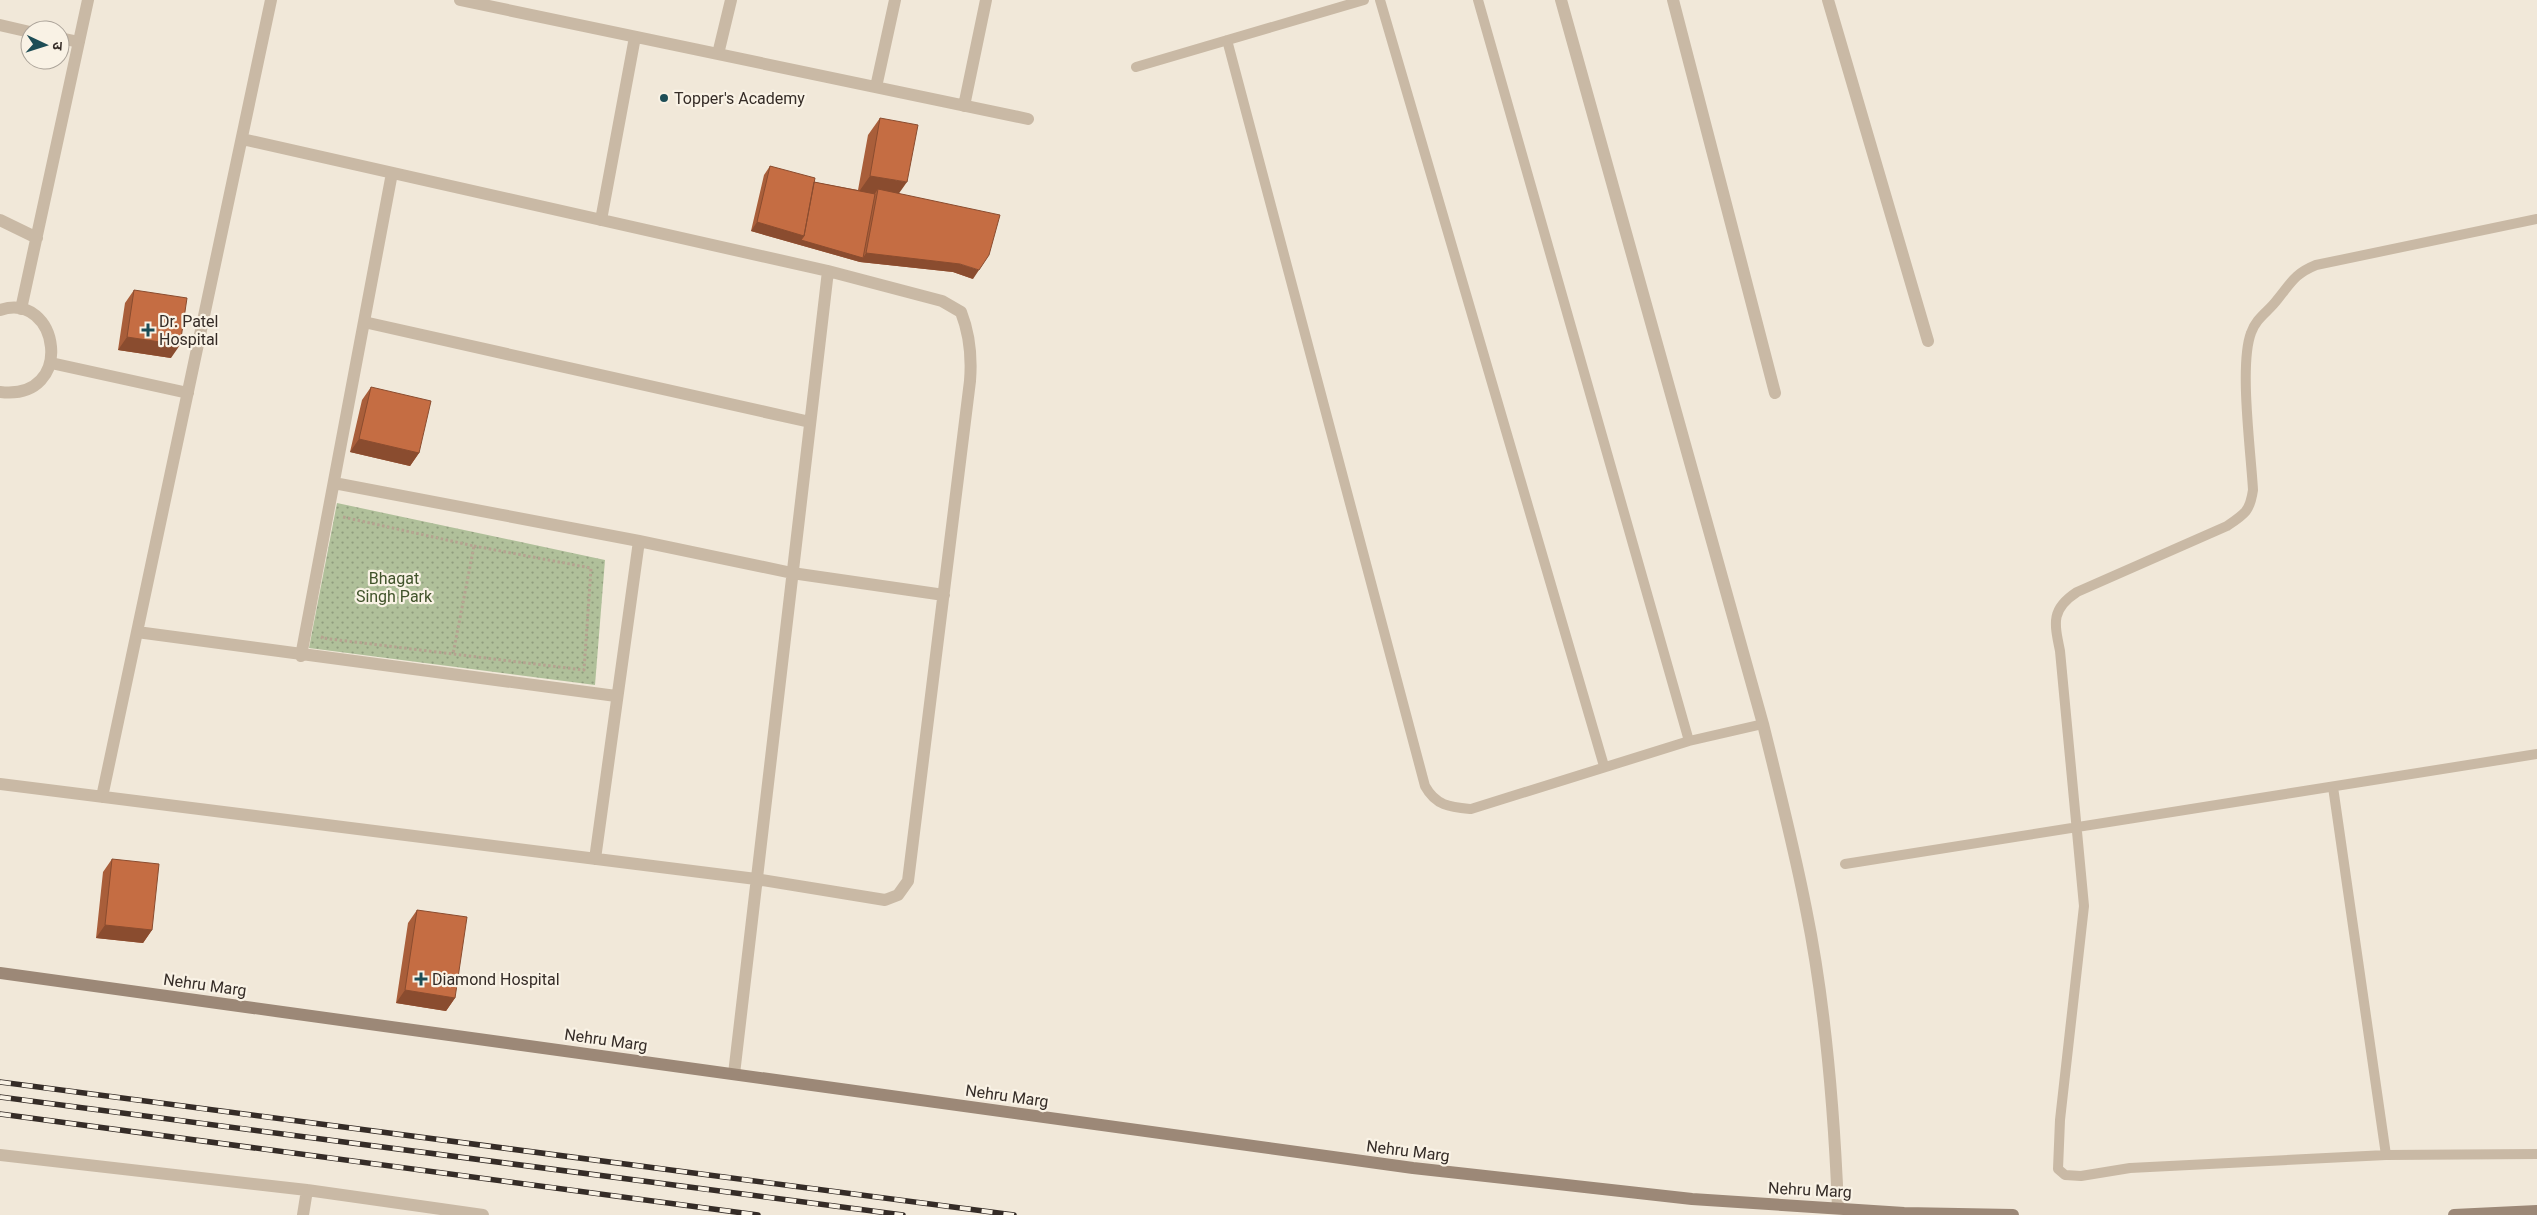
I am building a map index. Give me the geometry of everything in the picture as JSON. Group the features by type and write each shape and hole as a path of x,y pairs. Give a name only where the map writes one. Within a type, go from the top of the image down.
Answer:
{"street":[{"path":"22,309 88,0"},
{"path":"102,797 271,0"},
{"path":"460,0 1028,119"},
{"path":"718,54 731,0"},
{"path":"876,87 895,0"},
{"path":"964,106 986,0"},
{"path":"1561,0 1763,724 1806,910 1831,1086 1838,1208"},
{"path":"1673,0 1775,393"},
{"path":"1828,0 1928,341"},
{"path":"0,25 20,30"},
{"path":"601,220 635,37"},
{"path":"70,40 79,42"},
{"path":"0,784 756,879 885,900 898,895 908,881 970,381 969,331 961,312 942,301 828,271 242,139"},
{"path":"301,656 392,173"},
{"path":"0,220 37,238"},
{"path":"734,1074 828,271"},
{"path":"0,310 22,309 34,315 44,324 50,336 53,350 45,375 36,384 19,392 0,392"},
{"path":"364,322 810,422"},
{"path":"50,363 188,393"},
{"path":"334,483 639,541 792,573 944,595"},
{"path":"596,859 616,696 639,541"},
{"path":"137,632 301,656 616,696"},
{"name":"Nehru Marg","path":"0,973 1363,1162 1624,1193 1752,1204 1904,1212 2013,1215"},
{"path":"0,1155 307,1190 477,1215"},
{"path":"303,1215 307,1190"},
{"path":"2454,1215 2537,1211"}],"lane":[{"path":"1136,67 1364,0"},
{"path":"1380,0 1604,766"},
{"path":"1478,0 1690,741"},
{"path":"1227,40 1425,786 1430,796 1439,804 1471,809 1604,766 1690,741 1763,724"},
{"path":"2537,219 2316,265 2299,272 2273,306 2257,320 2250,334 2246,374 2253,490 2251,506 2242,516 2227,526 2077,592 2062,601 2057,612 2056,630 2060,651 2084,906 2060,1120 2058,1169 2065,1175 2081,1176 2130,1168 2386,1155 2537,1154"},
{"path":"1845,864 2537,754"},
{"path":"2332,787 2386,1155"}],"path":[{"path":"324,629 322,638 584,670 591,568 474,546 342,517 340,526"},
{"path":"453,654 474,546"}],"green space":[{"name":"Bhagat Singh Park","path":"337,503 605,560 595,685 309,648"}],"building":[{"path":"880,118 918,125 907,182 870,176"},
{"path":"770,166 815,178 804,236 757,222"},
{"path":"814,182 875,194 863,258 801,240 804,236"},
{"path":"878,189 1000,215 989,255 979,270 960,264 866,253"},
{"path":"134,290 187,298 180,345 127,337"},
{"path":"371,387 431,401 419,453 359,439"},
{"path":"112,859 159,864 152,930 105,925"},
{"path":"417,910 467,917 455,998 405,990"}],"railway":[{"path":"0,1082 1014,1215"},
{"path":"0,1097 903,1215"},
{"path":"0,1114 758,1215"}],"place":[{"name":"Topper's Academy","path":"664,98"},
{"name":"Dr. Patel Hospital","path":"148,330"},
{"name":"Diamond Hospital","path":"421,979"}]}
